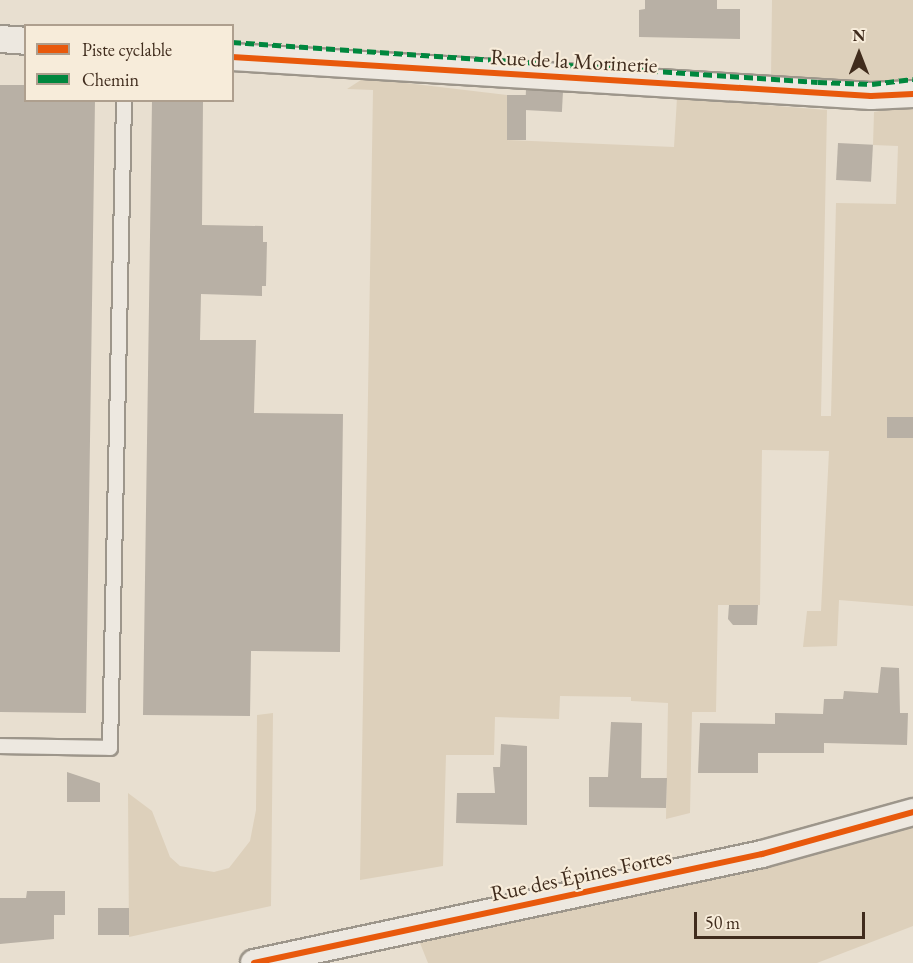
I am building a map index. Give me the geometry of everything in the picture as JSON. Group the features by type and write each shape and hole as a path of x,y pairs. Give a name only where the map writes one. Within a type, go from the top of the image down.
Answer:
{"street":[{"path":"0,39 24,41"},
{"name":"Rue de la Morinerie","path":"234,57 871,96 913,94"},
{"name":"Rue des Épines Fortes","path":"254,963 751,856 913,812"}],"lane":[{"path":"0,746 110,748 124,102"}],"shaded area":[{"path":"772,0 913,0 913,79 872,84 771,79"},
{"path":"364,78 507,95 507,140 674,147 677,98 827,110 821,416 831,416 836,203 896,204 898,146 873,145 874,112 913,105 913,606 839,600 837,646 803,647 807,611 821,611 829,451 762,450 760,605 718,605 716,712 692,712 690,813 666,819 668,703 631,701 631,697 560,696 559,719 495,717 494,755 446,755 443,866 360,880 373,90 347,89"},
{"path":"273,713 271,906 129,937 128,793 152,811 170,857 180,866 214,872 229,868 250,841 256,810 257,715"},
{"path":"913,820 913,926 817,963 428,963 418,938"}],"building":[{"path":"645,0 717,0 717,9 740,9 740,39 639,37 639,10 645,9"},
{"path":"0,85 24,85 24,102 95,102 86,713 0,712"},
{"path":"526,90 563,92 562,112 525,110"},
{"path":"507,95 526,95 526,140 507,140"},
{"path":"152,102 203,102 202,225 263,226 263,242 267,242 266,286 262,286 262,296 201,294 200,340 256,340 254,413 343,414 340,652 251,651 250,716 143,715"},
{"path":"838,143 873,145 871,182 836,180"},
{"path":"887,417 913,417 913,438 887,438"},
{"path":"729,605 758,605 757,625 733,625 728,619"},
{"path":"881,667 899,668 900,713 908,713 907,745 824,743 824,753 758,753 758,773 698,773 700,723 775,724 775,713 823,714 824,699 843,699 844,691 878,693"},
{"path":"611,722 642,723 641,778 667,778 666,808 589,807 589,777 608,777"},
{"path":"501,744 527,746 527,825 456,823 457,793 495,793 493,767 500,767"},
{"path":"67,772 100,783 100,802 67,802"},
{"path":"27,891 65,891 65,915 54,915 54,939 0,944 0,898 26,898"},
{"path":"98,908 129,908 129,935 98,935"}],"marked path":[{"path":"234,42 818,82 872,84 913,79"}],"cycle path":[{"path":"234,57 871,96 913,94"},
{"path":"254,963 762,854 913,812"}]}
